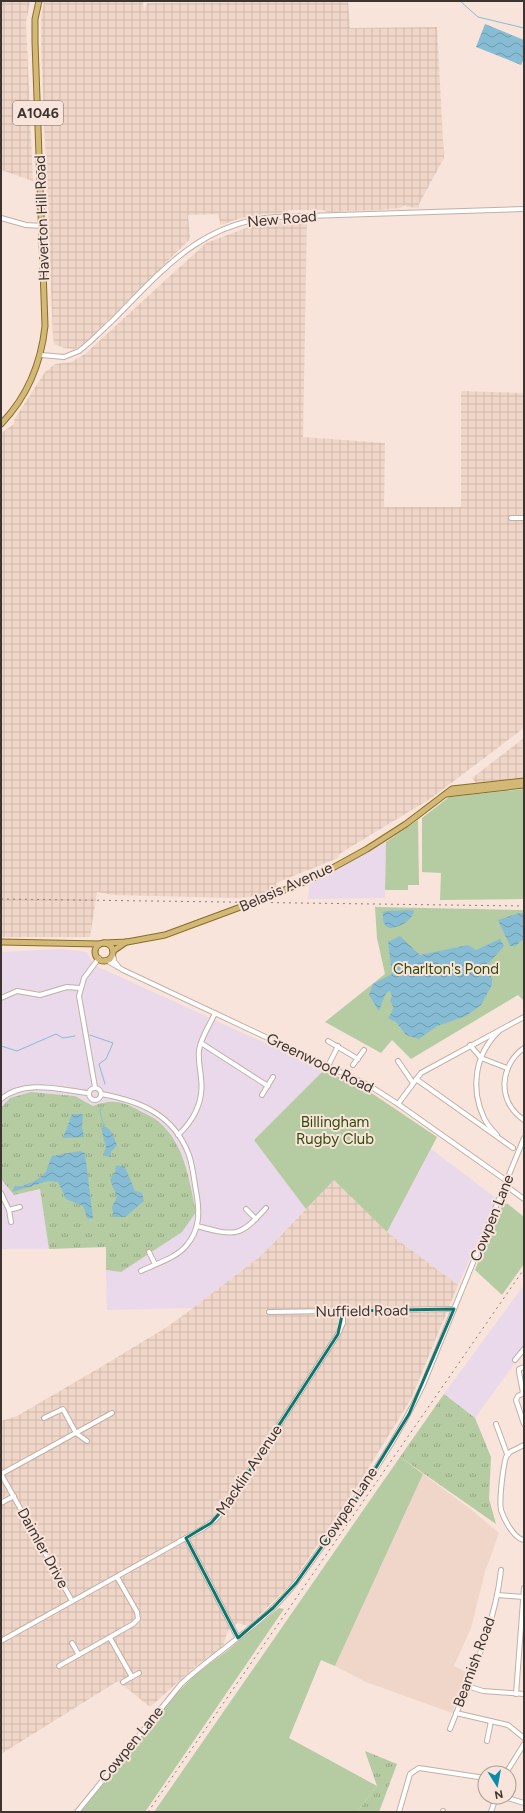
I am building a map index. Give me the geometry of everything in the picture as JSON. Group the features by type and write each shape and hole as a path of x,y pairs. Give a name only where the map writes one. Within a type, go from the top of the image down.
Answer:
{"main road":[{"name":"Haverton Hill Road","path":"1,424 17,406 28,388 41,355 45,326 43,226 35,32 38,1"},
{"path":"504,786 524,781"},
{"path":"445,794 504,786 524,785"},
{"name":"Belasis Avenue","path":"1,942 102,944 127,942 182,930 318,876 367,849 406,824 452,790 504,786"},
{"name":"Belasis Avenue","path":"113,953 120,945 127,942"},
{"name":"Belasis Avenue","path":"79,943 92,947 97,956"},
{"path":"102,944 110,945 113,953 106,960 97,956 96,948 102,944"}],"street":[{"name":"New Road","path":"41,355 64,357 79,351 186,250 213,233 238,224 259,218 524,209"},
{"path":"1,218 26,226 43,226"},
{"path":"511,518 524,518"},
{"path":"113,953 114,961 119,968"},
{"path":"97,956 80,988 79,1002 95,1087 101,1094 126,1098 150,1108 166,1121 178,1135 189,1156 199,1207 198,1226 185,1248 141,1271"},
{"name":"Greenwood Road","path":"106,960 119,968 357,1079 398,1104 506,1183 524,1199"},
{"path":"1,998 17,991 40,995 66,987 80,988"},
{"path":"178,1135 192,1120 200,1102 202,1084 198,1060 201,1043 215,1013"},
{"path":"398,1104 421,1073 524,1017"},
{"path":"497,1136 484,1119 476,1097 475,1084 476,1071 481,1058 493,1036 504,1027"},
{"path":"328,1040 358,1059"},
{"path":"201,1043 268,1086"},
{"path":"470,1045 481,1058 507,1068"},
{"path":"328,1066 338,1046"},
{"path":"524,1048 516,1054 507,1068 504,1082 506,1097 513,1110 524,1120"},
{"path":"353,1065 364,1050"},
{"path":"398,1061 415,1081 513,1148"},
{"path":"262,1095 273,1077"},
{"path":"1,1099 20,1089 37,1087 88,1093"},
{"path":"88,1093 89,1090 95,1087"},
{"path":"88,1093 91,1099 94,1100 98,1100 101,1094"},
{"path":"479,1124 484,1119"},
{"name":"Cowpen Lane","path":"77,1812 169,1696 196,1670 260,1621 288,1592 361,1492 418,1395 506,1183 522,1149 524,1138"},
{"path":"1,1193 9,1210 11,1222"},
{"path":"9,1210 20,1207"},
{"path":"198,1226 222,1233 236,1233 248,1227 266,1208"},
{"path":"246,1209 256,1219"},
{"path":"149,1252 155,1264"},
{"name":"Nuffield Road","path":"269,1312 454,1310"},
{"name":"Macklin Avenue","path":"1,1641 211,1523 226,1507 338,1334 343,1323 343,1311"},
{"path":"516,1360 524,1349"},
{"path":"524,1367 519,1369 524,1393 518,1396 516,1400 524,1424"},
{"path":"44,1418 63,1408 76,1433 87,1441"},
{"path":"1,1474 112,1413"},
{"path":"496,1424 507,1454 503,1476 501,1509 514,1535 519,1540 524,1540"},
{"path":"507,1454 524,1445"},
{"name":"Daimler Drive","path":"1,1474 72,1601"},
{"path":"1,1503 14,1496"},
{"path":"186,1538 238,1638"},
{"name":"Beamish Road","path":"449,1730 481,1654 497,1595 501,1570"},
{"path":"59,1666 110,1638 133,1624 138,1619 137,1612 116,1576"},
{"path":"516,1694 523,1620 524,1588"},
{"path":"497,1595 523,1597"},
{"path":"110,1638 132,1677"},
{"path":"72,1643 78,1655"},
{"path":"123,1682 139,1673"},
{"path":"467,1686 483,1691 524,1694"},
{"path":"456,1713 508,1725 524,1738"},
{"path":"487,1741 491,1721"},
{"path":"511,1765 524,1744"},
{"path":"399,1812 410,1774 414,1770 419,1768 477,1777"}],"highlighted area":[{"path":"454,1309 409,1414 361,1492 296,1583 273,1608 238,1638 186,1538 211,1523 228,1504 338,1334 343,1311"}],"shaded area":[{"path":"1,1 30,1 26,23 33,181 1,170"},
{"path":"44,1 143,1 144,12 147,3 348,1 350,28 437,27 444,158 419,204 419,208 407,207 405,205 400,208 378,210 327,212 323,210 289,210 285,213 263,214 241,218 221,225 218,214 188,215 190,239 83,345 74,349 64,348 54,344 53,337 41,46 41,17"},
{"path":"307,221 303,437 385,443 384,507 461,507 461,391 524,393 524,728 430,799 339,854 338,858 276,883 277,889 260,896 236,898 114,895 97,892 90,937 1,937 1,433 14,424 14,420 45,372 55,364 71,362 85,354 206,243 259,223"},
{"path":"524,738 524,778 476,783 472,778"},
{"path":"386,842 385,898 308,899 309,885"},
{"path":"61,949 87,952 94,965 324,1070 254,1140 306,1209 262,1255 193,1308 107,1310 106,1270 121,1272 196,1212 187,1166 174,1138 158,1120 132,1107 104,1102 93,1106 75,1096 31,1092 10,1098 1,1108 1,952"},
{"path":"431,1149 497,1199 458,1285 387,1232"},
{"path":"1,1179 14,1195 40,1189 49,1249 1,1249"},
{"path":"334,1180 387,1232 458,1285 411,1399 358,1485 290,1585 248,1626 238,1623 228,1630 223,1646 196,1666 150,1707 118,1681 1,1754 1,1421 17,1416 167,1327 262,1255"},
{"path":"524,1285 524,1350 475,1418 444,1394"},
{"path":"423,1474 473,1511 499,1533 485,1572 471,1628 454,1666 468,1673 452,1713 366,1682 335,1666"}],"green space":[{"path":"524,789 524,899 440,900 441,873 422,872 422,818 449,797"},
{"path":"418,820 419,885 408,885 408,890 385,890 386,842"},
{"name":"Charlton's Pond","path":"375,907 524,910 524,1001 518,995 411,1059 392,1040 381,1053 325,1022 385,974 377,938"},
{"name":"Billingham Rugby Club","path":"324,1070 370,1092 437,1137 387,1232 334,1180 306,1209 254,1140"},
{"path":"31,1092 75,1096 93,1106 106,1102 122,1103 158,1121 167,1130 180,1151 191,1187 196,1212 182,1232 121,1272 106,1270 106,1247 49,1249 40,1189 14,1195 1,1179 1,1108 10,1098"},
{"path":"503,1203 508,1204 524,1217 524,1264 502,1295 475,1270"},
{"path":"444,1394 475,1418 491,1457 489,1499 496,1524 400,1457"},
{"path":"400,1457 423,1474 335,1666 321,1660 289,1738 377,1786 357,1812 154,1812"},
{"path":"279,1608 284,1609 145,1812 80,1812 171,1699 198,1672 227,1651"},
{"path":"365,1751 397,1764 379,1812 357,1812 377,1786"}],"water":[{"path":"485,24 524,40 524,59 521,65 476,47"},
{"path":"414,911 411,918 401,925 389,928 384,923 383,912"},
{"name":"Charlton's Pond","path":"519,913 524,913 524,939 515,946 510,946 498,920"},
{"name":"Charlton's Pond","path":"400,936 420,955 468,945 476,950 500,939 504,946 489,963 488,970 492,979 492,985 481,1005 466,1016 437,1026 419,1039 406,1035 395,1021 388,1018 393,1010 390,1001 392,996 390,991 386,993 379,1011 369,995 373,984 392,974 388,942"},
{"path":"72,1114 83,1114 82,1128 84,1137 63,1138"},
{"path":"104,1126 111,1131 117,1145 111,1152 111,1157 103,1155 106,1147 101,1128"},
{"path":"80,1151 85,1153 93,1218 88,1219 83,1206 66,1199 58,1182 48,1181 12,1192 15,1186 26,1185 42,1176 47,1170 52,1156"},
{"path":"116,1165 125,1167 135,1191 142,1193 144,1201 125,1217 114,1217 112,1207 117,1197 110,1180 115,1172"}],"waterway":[{"path":"460,1 478,17 524,28"},
{"path":"1,1046 17,1051 56,1034 63,1038 75,1036"},
{"path":"90,1035 113,1043 106,1059 99,1064 105,1084"},
{"path":"101,1108 100,1112 104,1126"}],"railway":[{"path":"1,899 524,906"},
{"path":"148,1812 524,1269"}]}
